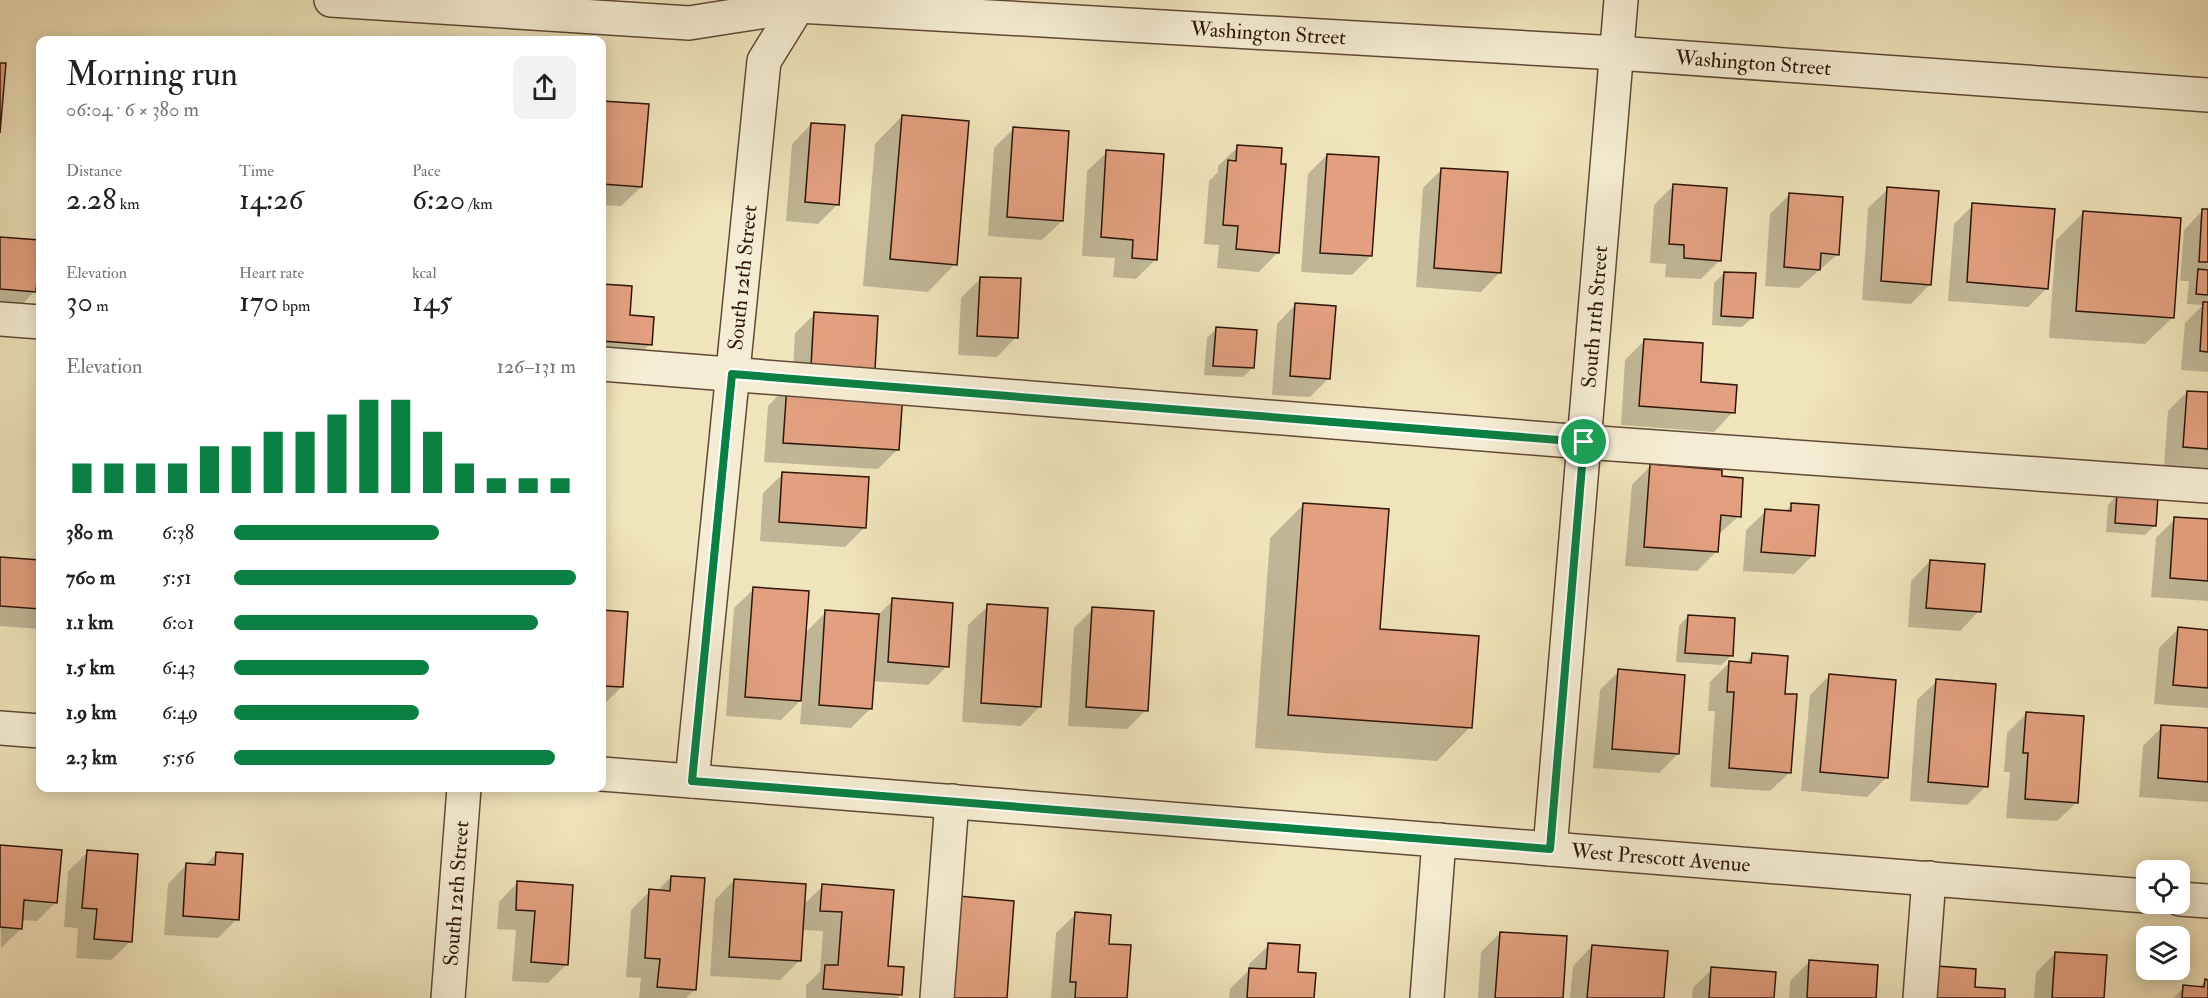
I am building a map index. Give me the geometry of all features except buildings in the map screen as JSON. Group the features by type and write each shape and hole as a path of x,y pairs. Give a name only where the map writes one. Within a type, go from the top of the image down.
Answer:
{"street":[{"name":"Washington Street","path":"340,0 689,23 799,3 1617,53 2208,95"},
{"name":"South 11th Street","path":"1550,849 1621,0"},
{"name":"South 12th Street","path":"692,781 764,61 799,3"},
{"path":"0,319 36,322"},
{"path":"606,364 1584,442 2208,486"},
{"path":"0,728 36,731"},
{"name":"West Prescott Avenue","path":"606,774 2136,895"},
{"name":"South 12th Street","path":"448,998 464,792"},
{"path":"937,998 952,801"},
{"path":"1427,998 1439,840"},
{"path":"1920,998 1929,878"},
{"path":"2190,900 2208,901"}],"route":[{"path":"732,374 1584,442 1550,849 692,781 732,374"}]}
